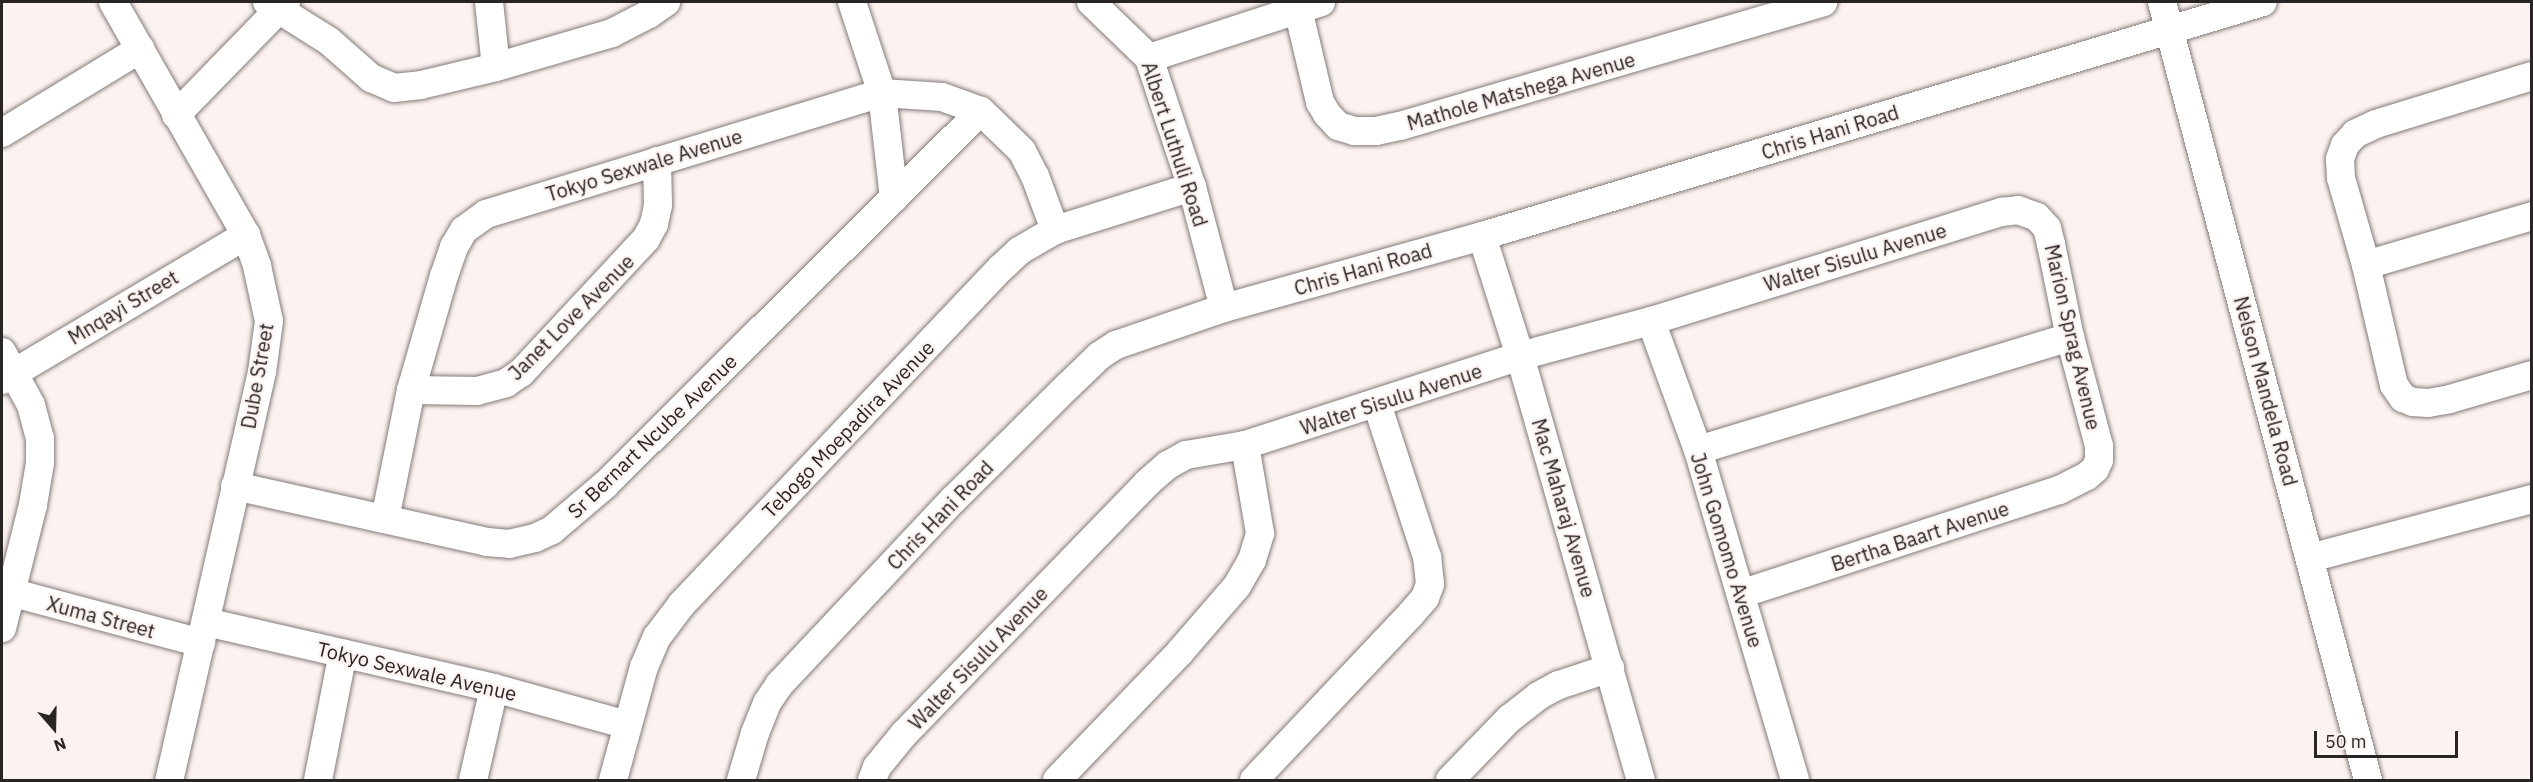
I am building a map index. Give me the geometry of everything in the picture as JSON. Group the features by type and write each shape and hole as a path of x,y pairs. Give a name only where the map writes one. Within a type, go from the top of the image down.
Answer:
{"street":[{"name":"Dube Street","path":"113,2 246,235 257,266 268,321 262,372 169,780"},
{"path":"489,2 496,67"},
{"path":"176,115 277,4 329,41 371,78 394,88 421,85 496,67 612,33 649,14 666,2"},
{"path":"852,2 882,93 894,198"},
{"name":"Albert Luthuli Road","path":"1090,2 1149,57 1192,187 1224,308"},
{"name":"Mathole Matshega Avenue","path":"1310,5 1320,102 1338,126 1354,131 1376,131 1400,126 1823,2"},
{"name":"Nelson Mandela Road","path":"2162,2 2368,780"},
{"name":"Chris Hani Road","path":"741,780 767,703 779,685 953,500 1099,356 1116,345 1224,308 1482,236 2263,2"},
{"path":"1149,57 1310,5"},
{"path":"2,133 140,50"},
{"path":"2532,76 2376,124 2355,134 2346,145 2340,159 2341,178 2367,265 2394,385 2403,398 2413,402 2450,399 2532,375"},
{"name":"Tokyo Sexwale Avenue","path":"385,519 411,390 444,276 454,247 464,230 486,214 882,93 942,97 981,111 1022,151 1035,176 1055,230"},
{"name":"Sr Bernart Ncube Avenue","path":"235,486 487,542 509,544 535,538 552,530 606,484 981,111"},
{"name":"Janet Love Avenue","path":"411,390 477,391 506,383 521,373 646,239 654,224 658,205 657,160"},
{"name":"Tebogo Moepadira Avenue","path":"613,780 627,724 651,650 681,605 1001,268 1019,251 1055,230 1192,187"},
{"name":"Walter Sisulu Avenue","path":"872,780 877,767 904,734 1147,483 1168,465 1186,455 1245,445 1377,405 1520,356 1651,321 2002,212 2030,212"},
{"name":"Marion Sprag Avenue","path":"2030,212 2047,228 2070,338 2099,446 2099,460 2094,469"},
{"path":"2367,265 2532,216"},
{"name":"Mnqayi Street","path":"6,368 246,235"},
{"name":"Mac Maharaj Avenue","path":"1482,236 1520,356 1641,780"},
{"name":"John Gomomo Avenue","path":"1651,321 1698,450 1795,780"},
{"path":"1698,450 2070,338"},
{"path":"2,628 5,591 33,505 40,463 40,439 32,411 6,368"},
{"path":"1254,780 1411,614 1425,598 1430,584 1427,557 1377,405"},
{"path":"1057,780 1180,652 1237,586 1252,560 1260,533 1245,445"},
{"name":"Bertha Baart Avenue","path":"1741,594 2059,490 2087,477 2094,469"},
{"path":"2310,558 2532,499"},
{"name":"Xuma Street","path":"5,591 204,633"},
{"name":"Tokyo Sexwale Avenue","path":"204,633 343,653 494,688 627,724"},
{"path":"318,780 343,653"},
{"path":"1450,780 1509,719 1538,696 1610,668"},
{"path":"473,780 494,688"}]}
